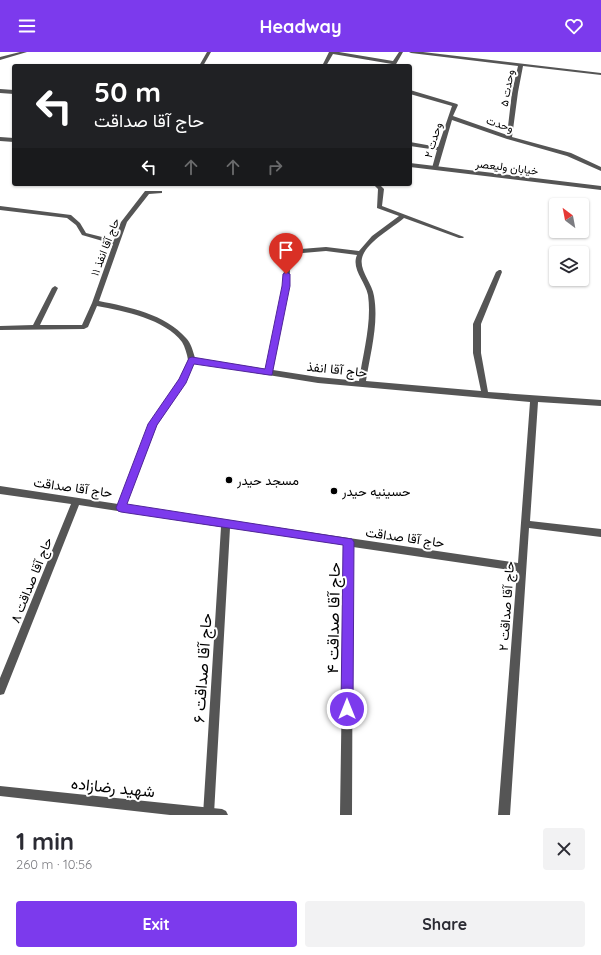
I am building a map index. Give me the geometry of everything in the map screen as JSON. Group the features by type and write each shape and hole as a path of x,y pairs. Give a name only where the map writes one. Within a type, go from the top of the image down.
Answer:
{"street":[{"path":"0,59 25,52"},
{"path":"202,64 209,52"},
{"path":"325,64 331,52 389,64"},
{"path":"395,64 401,52"},
{"path":"412,52 601,74"},
{"name":"وحدت ۵","path":"509,138 515,92 521,65"},
{"path":"0,91 12,92"},
{"path":"412,93 455,105 450,117"},
{"name":"وحدت","path":"450,117 509,138 562,152 593,164 601,169"},
{"name":"وحدت ۲","path":"435,168 450,117"},
{"path":"0,139 12,140"},
{"path":"412,144 440,149"},
{"name":"خیابان ولیعصر","path":"412,165 601,188"},
{"path":"378,186 381,189 379,207 461,237"},
{"name":"حاج آقا انفذ ۱۱","path":"35,328 84,327 95,303 124,222 147,192 160,192"},
{"path":"0,208 69,216 78,224 84,234 116,243"},
{"path":"362,384 372,315 371,293 359,267 360,253 369,243 403,216"},
{"path":"269,372 286,286 288,252 326,249 360,253"},
{"path":"485,394 477,354 477,324 499,272"},
{"path":"0,328 35,328 55,288"},
{"path":"95,303 128,310 165,325 185,341 192,360 182,381 153,424 121,508"},
{"name":"حاج آقا انفذ","path":"192,360 318,380 534,399 601,403"},
{"name":"حاج آقا صداقت ۲","path":"504,815 534,399"},
{"name":"حاج آقا صداقت","path":"0,490 522,568"},
{"name":"حاج آقا صداقت ۸","path":"0,690 77,501"},
{"name":"حاج آقا صداقت ۶","path":"208,814 226,523"},
{"path":"525,524 601,533"},
{"name":"حاج آقا صداقت ۴","path":"346,815 349,542"},
{"name":"شهید رضازاده","path":"0,791 222,815"}],"place":[{"name":"مسجد حیدر","path":"229,480"},
{"name":"حسینیه حیدر","path":"334,491"}],"route":[{"path":"286,274 286,286 269,372 192,360 182,381 153,424 121,508 349,542 347,709"}]}
